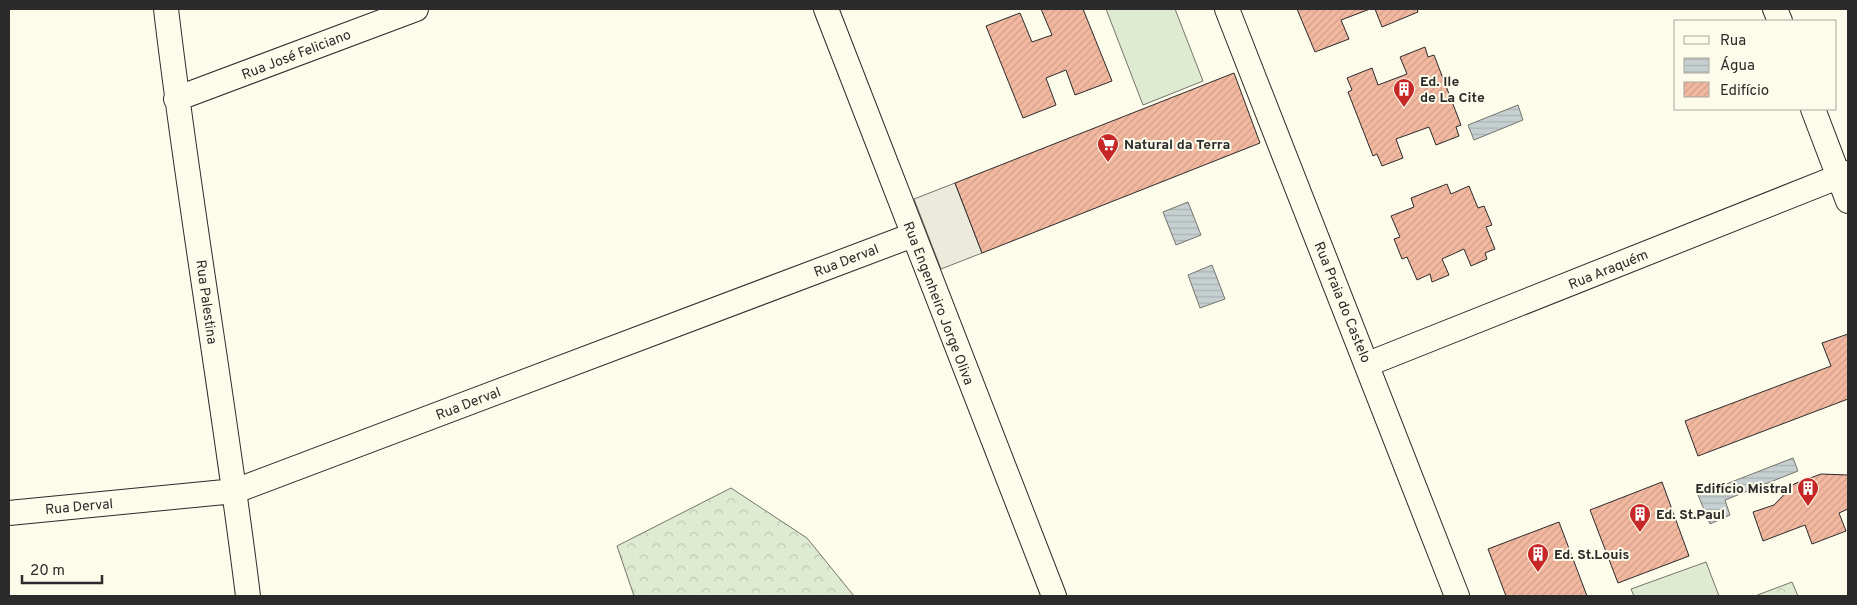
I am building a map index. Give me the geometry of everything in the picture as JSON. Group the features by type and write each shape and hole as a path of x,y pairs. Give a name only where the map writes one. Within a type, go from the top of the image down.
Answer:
{"street":[{"name":"Rua Palestina","path":"166,9 176,99 235,492 248,596"},
{"name":"Rua José Feliciano","path":"176,99 416,9"},
{"name":"Rua Engenheiro Jorge Oliva","path":"826,9 1054,596"},
{"name":"Rua Praia do Castelo","path":"1227,9 1458,596"},
{"path":"1813,110 1844,175 1848,201"},
{"name":"Rua Araquém","path":"1368,364 1844,175"},
{"name":"Rua Derval","path":"9,513 235,492 913,235"}],"green space":[{"path":"1106,9 1175,9 1203,81 1143,105"},
{"path":"731,488 807,538 854,596 634,596 617,546"},
{"path":"1706,562 1719,596 1634,596 1631,589"},
{"path":"1792,582 1798,596 1755,596"}],"shaded area":[{"path":"955,183 982,253 941,269 914,199"}],"water":[{"path":"1518,105 1523,120 1474,140 1468,125"},
{"path":"1188,202 1201,235 1176,245 1163,212"},
{"path":"1212,265 1225,299 1200,308 1188,275"},
{"path":"1793,458 1798,471 1725,500 1730,515 1710,524 1698,495"}],"building":[{"path":"1041,9 1083,9 1112,81 1075,95 1066,70 1046,78 1056,105 1023,118 986,26 1020,13 1032,42 1052,35"},
{"path":"1297,9 1370,9 1341,20 1349,39 1315,52"},
{"path":"1375,9 1417,9 1418,12 1382,27"},
{"name":"Ed. Ile de La Cite","path":"1425,47 1428,57 1434,55 1461,125 1456,127 1459,136 1436,145 1429,127 1396,139 1403,158 1382,166 1377,154 1373,156 1348,92 1352,90 1347,78 1372,68 1378,85 1407,74 1400,57"},
{"name":"Natural da Terra","path":"1234,73 1260,143 982,253 955,183"},
{"path":"1447,184 1451,194 1469,186 1478,208 1484,206 1492,225 1486,227 1495,249 1485,253 1487,259 1471,266 1464,249 1442,259 1449,275 1432,282 1430,274 1417,280 1407,257 1402,259 1394,239 1400,237 1391,216 1414,207 1411,198"},
{"path":"1848,334 1848,399 1698,456 1685,421 1831,366 1822,343"},
{"name":"Edifício Mistral","path":"1821,474 1848,475 1848,509 1839,513 1846,531 1812,544 1805,525 1763,541 1753,512 1774,505 1794,484"},
{"name":"Ed. St.Paul","path":"1662,482 1689,556 1618,583 1590,510"},
{"name":"Ed. St.Louis","path":"1559,522 1587,596 1506,596 1488,549"}],"place":[{"name":"Ed. Ile de La Cite","path":"1404,108"},
{"name":"Natural da Terra","path":"1108,163"},
{"name":"Edifício Mistral","path":"1808,507"},
{"name":"Ed. St.Paul","path":"1640,533"},
{"name":"Ed. St.Louis","path":"1538,573"}]}
